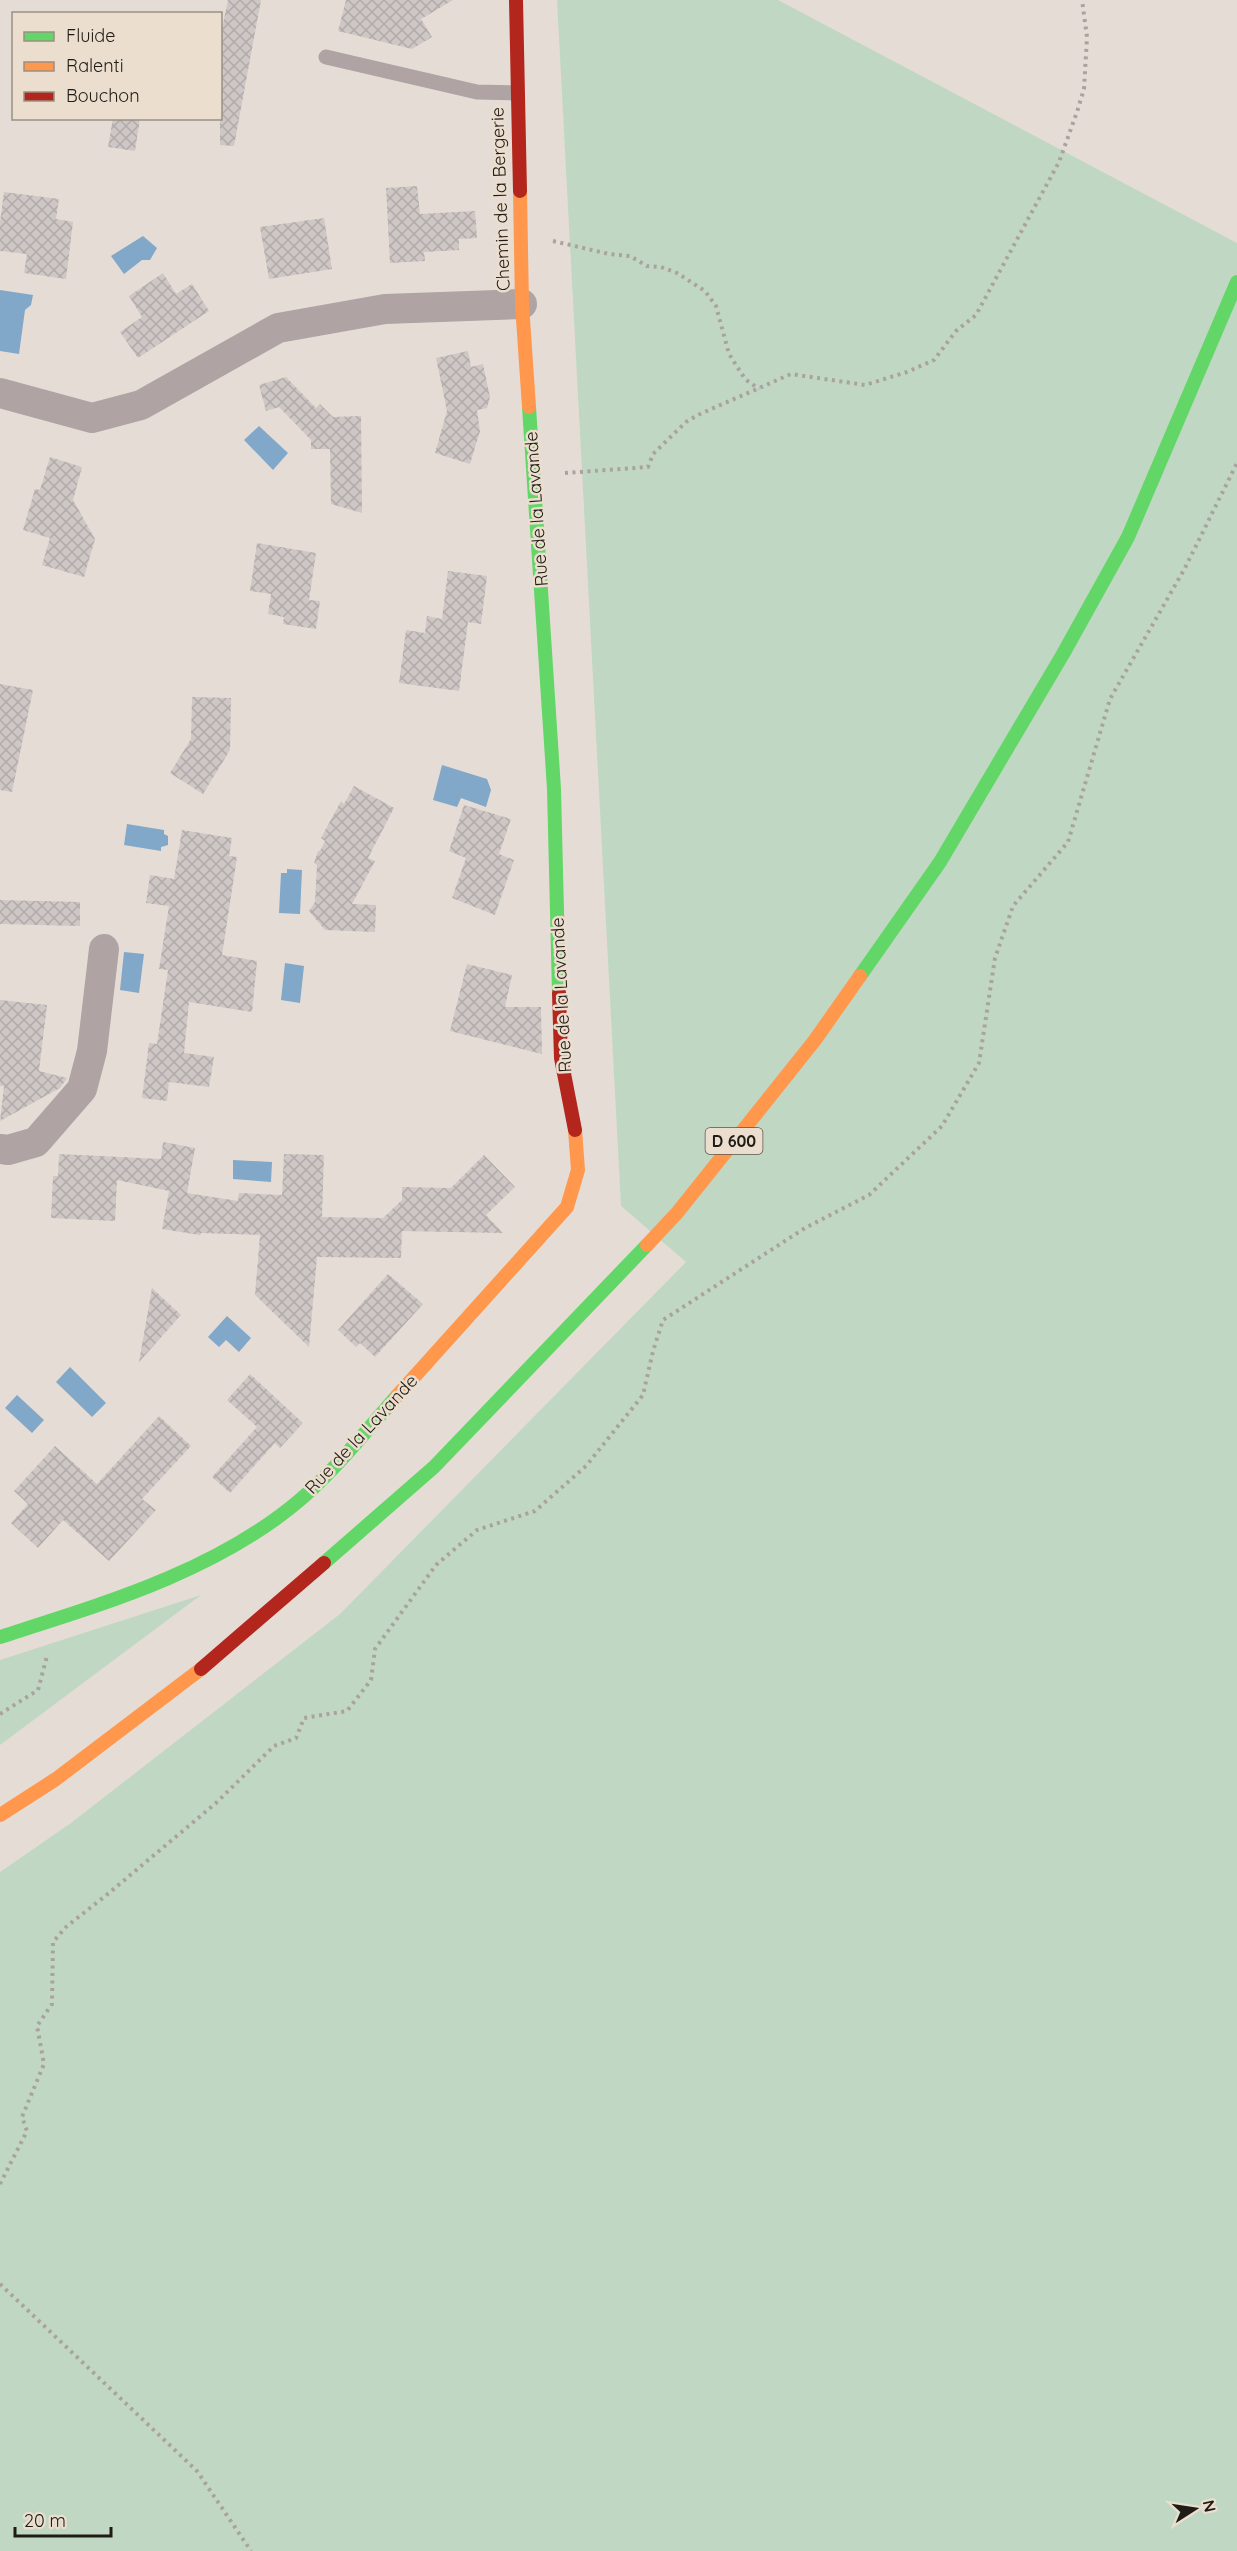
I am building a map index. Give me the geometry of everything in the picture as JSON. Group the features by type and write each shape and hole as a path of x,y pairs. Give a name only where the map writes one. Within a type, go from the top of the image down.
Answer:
{"main road":[{"name":"Chemin de la Bergerie","path":"516,0 516,93 522,304"},
{"name":"D 600","path":"0,1815 56,1779 211,1661 434,1467 677,1213 815,1040 940,862 1063,654 1128,537 1237,282"},
{"name":"Rue de la Lavande","path":"0,1637 56,1619 181,1572 243,1541 301,1499 356,1442 567,1207 578,1170 574,1126 561,1058 554,789 522,304"}],"street":[{"path":"0,393 92,418 141,405 278,328 386,309 522,304"},
{"path":"0,1149 8,1150 36,1142 82,1089 92,1051 104,949"}],"lane":[{"name":"Chemin de la Bergerie","path":"326,57 477,92 516,93"}],"path":[{"path":"534,476 648,467 653,454 686,422 791,374 865,385 907,372 934,360 956,331 976,315 1059,162 1084,89 1087,38 1082,0"},
{"path":"520,232 609,254 630,256 647,266 661,267 677,273 705,291 716,306 729,354 745,379 760,389"},
{"path":"0,2184 27,2131 22,2117 44,2064 37,2026 52,2004 53,1942 66,1927 216,1803 273,1746 296,1738 304,1718 347,1711 371,1680 375,1649 436,1565 477,1530 535,1511 593,1457 643,1395 663,1320 805,1228 869,1195 942,1126 980,1063 995,958 1013,906 1068,842 1110,699 1185,568 1237,463"},
{"path":"0,1714 38,1690 56,1619"},
{"path":"0,2284 197,2471 251,2551"}],"green space":[{"path":"557,0 778,0 1237,243 1237,2551 0,2551 0,1872 71,1823 340,1614 686,1262 621,1206"},
{"path":"201,1595 0,1745 0,1660"}],"water":[{"path":"143,236 157,248 150,260 142,260 124,274 111,256"},
{"path":"0,290 33,295 31,305 25,310 19,354 0,351"},
{"path":"259,426 288,453 273,470 244,440"},
{"path":"442,765 487,779 491,790 486,807 461,798 457,807 433,800"},
{"path":"127,824 164,830 164,834 168,836 168,845 161,847 161,851 124,845"},
{"path":"287,869 302,870 300,914 279,913 281,873 287,873"},
{"path":"124,952 144,954 139,993 120,990"},
{"path":"285,963 304,966 300,1003 281,1000"},
{"path":"233,1160 272,1162 271,1182 233,1179"},
{"path":"227,1316 251,1338 239,1352 226,1340 219,1347 208,1337"},
{"path":"70,1367 106,1403 92,1417 56,1382"},
{"path":"17,1395 44,1420 32,1433 5,1408"}],"building":[{"path":"228,0 261,0 234,146 220,145 222,28"},
{"path":"346,0 453,0 421,19 432,37 412,49 338,31"},
{"path":"113,120 140,120 135,151 108,147"},
{"path":"417,186 420,214 475,211 477,238 459,239 459,250 424,252 425,261 390,263 386,188"},
{"path":"4,192 59,199 56,219 73,222 66,279 24,273 27,254 0,251 0,222"},
{"path":"324,218 332,269 269,279 260,227"},
{"path":"163,273 176,294 192,284 209,311 138,358 120,332 142,317 129,296"},
{"path":"468,351 471,367 483,364 490,397 487,408 477,410 480,431 470,464 435,453 447,411 436,358"},
{"path":"286,377 316,408 320,404 333,417 361,416 362,513 331,504 330,449 311,449 311,440 279,407 266,411 259,385"},
{"path":"50,457 82,467 73,500 95,539 84,577 42,565 50,538 23,530 35,489 40,490"},
{"path":"257,543 316,553 309,600 320,601 316,629 283,624 284,617 268,614 271,594 250,591"},
{"path":"448,571 487,576 481,624 468,622 459,691 399,683 406,630 425,633 427,616 442,619"},
{"path":"0,684 33,690 12,792 0,790"},
{"path":"192,697 231,698 230,750 203,794 170,773 191,739"},
{"path":"354,786 394,808 368,858 375,861 352,904 376,905 375,932 325,930 309,911 315,902 317,865 314,863 325,841 321,838 341,801 344,804"},
{"path":"464,805 511,819 499,854 514,860 495,915 452,898 466,858 449,851"},
{"path":"182,830 232,838 229,856 237,857 222,955 257,961 252,1012 189,1002 184,1053 214,1057 209,1087 169,1082 167,1101 142,1098 149,1043 157,1044 168,970 159,969 169,906 146,903 150,875 174,879"},
{"path":"0,900 80,902 80,926 0,924"},
{"path":"467,964 512,975 505,1007 541,1007 542,1054 450,1031"},
{"path":"0,1000 47,1005 39,1071 67,1078 60,1088 0,1121 4,1086 0,1086"},
{"path":"163,1142 195,1148 187,1193 238,1201 239,1193 282,1195 284,1154 324,1155 322,1217 383,1218 402,1200 402,1187 451,1188 484,1155 515,1187 486,1215 503,1233 402,1231 401,1258 317,1257 309,1347 255,1295 260,1235 201,1233 200,1235 162,1229 169,1191 117,1180 115,1221 51,1218 53,1176 58,1176 59,1154 161,1159"},
{"path":"388,1274 423,1304 375,1357 360,1343 356,1347 338,1330"},
{"path":"152,1288 181,1315 139,1362"},
{"path":"250,1374 303,1423 280,1448 275,1443 230,1493 212,1477 257,1427 227,1400"},
{"path":"159,1416 191,1446 142,1499 156,1510 109,1561 63,1520 38,1548 11,1523 28,1504 14,1491 55,1446 97,1484"}],"traffic: fast":[{"path":"860,976 940,862 1063,654 1128,537 1237,282"},
{"path":"529,407 554,789 559,993"},
{"path":"324,1563 434,1467 647,1245"},
{"path":"0,1637 79,1612 158,1583 233,1546 268,1524 301,1499 326,1475 397,1396"}],"traffic: slow":[{"path":"520,191 522,304 529,407"},
{"path":"647,1245 677,1213 815,1040 860,976"},
{"path":"397,1396 567,1207 578,1170 575,1130"},
{"path":"0,1815 56,1779 201,1669"}],"traffic: jam":[{"path":"516,0 520,191"},
{"path":"559,993 561,1058 575,1130"},
{"path":"201,1669 324,1563"}]}
